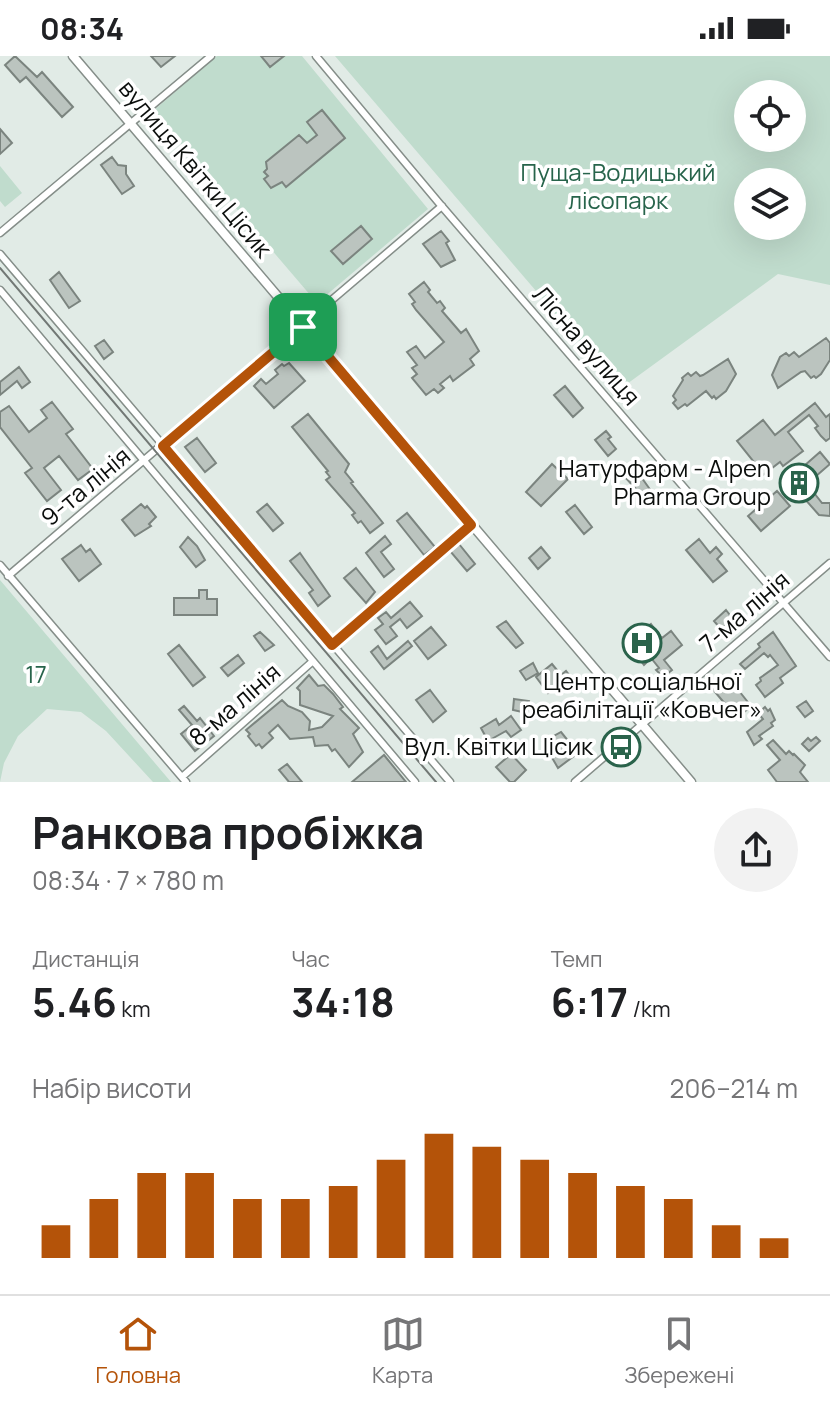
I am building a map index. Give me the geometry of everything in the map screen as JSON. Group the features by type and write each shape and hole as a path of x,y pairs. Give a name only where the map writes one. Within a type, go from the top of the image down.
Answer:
{"street":[{"name":"вулиця Квітки Цісик","path":"73,56 691,782"},
{"path":"0,233 211,56"},
{"name":"Лісна вулиця","path":"316,56 830,657"},
{"name":"9-та лінія","path":"8,576 442,206"},
{"path":"0,254 450,782"},
{"path":"0,290 415,782"},
{"path":"332,645 471,525"},
{"name":"7-ма лінія","path":"575,782 830,563"},
{"path":"0,565 184,779"},
{"name":"8-ма лінія","path":"184,779 313,661"}],"green space":[{"path":"217,56 302,56 428,209 317,303 153,111"},
{"name":"Пуща-Водицький лісопарк","path":"335,56 830,56 830,285 778,274 620,389"},
{"path":"0,166 22,193 5,207 0,201"},
{"name":"17","path":"0,580 171,782 153,782 106,731 81,712 47,709 18,736 4,763 0,782"}],"building":[{"path":"15,56 37,77 42,72 73,107 62,117 26,77 20,82 5,65"},
{"path":"151,56 175,56 161,67"},
{"path":"261,56 284,56 270,67"},
{"path":"322,110 345,138 286,187 282,182 271,188 264,179 268,176 264,172 266,162 299,135 307,143 317,135 307,122"},
{"path":"0,129 12,143 0,154"},
{"path":"112,157 118,165 126,166 126,174 134,186 122,194 101,165"},
{"path":"361,226 372,239 343,264 331,251"},
{"path":"441,231 449,241 446,243 455,260 441,267 423,244"},
{"path":"59,272 80,301 69,308 50,280"},
{"path":"424,282 430,290 428,292 445,308 442,311 461,333 466,329 479,351 470,359 474,365 453,381 450,376 440,384 444,388 438,393 434,389 426,395 412,378 417,374 412,368 417,365 407,352 416,346 425,358 444,342 412,304 415,302 409,294"},
{"path":"826,338 830,343 830,360 821,374 811,378 805,371 801,372 778,388 772,375 780,357 794,352 799,357"},
{"path":"104,340 113,352 104,359 95,346"},
{"path":"728,359 736,374 726,391 716,399 706,391 678,409 673,403 676,400 673,396 682,378 688,373 691,376 696,372 703,375"},
{"path":"289,363 305,381 274,408 254,386 261,379 266,384 278,374 275,370"},
{"path":"19,367 30,382 22,388 17,381 0,395 0,382"},
{"path":"565,386 583,408 573,417 554,395"},
{"path":"52,402 73,429 66,434 93,469 78,480 59,456 44,468 61,490 47,501 25,473 32,468 0,427 0,412 9,406 29,432 47,418 41,410"},
{"path":"815,403 826,417 830,414 830,438 826,441 821,436 809,415 788,432 803,451 783,466 780,462 763,475 761,472 758,474 750,465 754,462 737,441 763,420 775,435"},
{"path":"308,414 349,464 345,472 351,483 383,523 370,533 361,521 358,523 352,515 355,513 326,480 330,477 328,471 292,427"},
{"path":"606,431 616,449 608,456 595,440"},
{"path":"197,438 216,463 205,472 185,447"},
{"name":"Натурфарм - Alpen Pharma Group","path":"820,452 830,464 807,484 822,503 830,503 830,516 819,515 788,480"},
{"path":"552,464 568,479 541,506 526,492"},
{"path":"634,467 654,495 647,501 624,476"},
{"path":"777,491 790,506 761,531 748,516"},
{"path":"141,504 145,508 147,506 156,517 149,524 151,526 135,536 122,520"},
{"path":"267,504 283,523 273,531 257,512"},
{"path":"575,505 592,527 584,534 566,512"},
{"path":"407,513 435,547 424,555 397,521"},
{"path":"385,536 391,544 381,552 394,569 384,577 366,553"},
{"path":"188,537 205,560 196,567 180,547"},
{"path":"699,539 710,553 716,547 722,554 717,559 727,571 713,582 686,550"},
{"path":"459,544 475,564 467,571 450,551"},
{"path":"81,545 86,552 90,549 101,564 79,581 62,559"},
{"path":"541,547 550,558 538,569 529,558"},
{"path":"300,553 330,596 318,606 309,593 313,590 290,561"},
{"path":"356,568 375,592 366,603 344,578"},
{"path":"199,590 207,590 207,599 217,599 217,615 174,615 174,598 199,598"},
{"path":"410,602 422,616 407,628 400,619 390,627 397,636 386,644 375,630 383,624 378,618 386,612 391,618"},
{"path":"726,610 733,619 721,629 714,621"},
{"path":"506,621 523,643 516,648 497,627"},
{"path":"651,624 662,638 671,631 682,645 664,660 672,670 663,677 651,658 644,665 638,657 642,653 632,640"},
{"path":"431,627 446,645 428,659 414,641"},
{"path":"260,632 274,645 265,651 254,636"},
{"path":"773,632 796,666 780,678 783,683 765,697 756,685 760,678 778,665 764,653 745,669 740,664"},
{"path":"408,641 412,646 384,669 371,652 378,646 387,659"},
{"path":"179,645 205,677 193,686 168,654"},
{"path":"238,655 244,663 228,676 221,668"},
{"path":"533,663 538,673 526,680 520,671"},
{"path":"552,664 561,675 566,671 570,676 548,693 536,677"},
{"path":"309,675 318,686 324,685 333,694 343,707 340,709 359,728 353,734 363,752 349,767 335,749 332,751 328,745 315,746 313,737 290,739 278,725 269,733 273,738 262,748 248,736 250,734 246,730 282,700 302,712 310,721 309,730 322,727 333,716 300,705 300,691 297,688"},
{"path":"720,677 731,690 735,686 751,706 737,718 710,686"},
{"path":"430,690 446,711 433,722 416,700"},
{"path":"514,699 529,701 527,713 513,710"},
{"path":"806,701 813,711 805,717 797,707"},
{"path":"184,706 197,721 200,718 214,736 195,751 181,734 192,725 179,710"},
{"path":"765,707 768,711 770,709 775,720 754,745 747,732 763,719 758,713"},
{"path":"511,716 521,730 511,737 506,731 488,741 481,728 496,719 499,725"},
{"path":"561,732 578,753 558,768 543,742"},
{"path":"816,737 820,741 809,751 802,744 808,738 811,741"},
{"path":"773,740 786,754 789,751 805,765 800,772 808,782 777,782 768,770 780,760 767,745"},
{"path":"511,754 526,770 514,782 510,782 496,767"},
{"path":"384,755 406,782 352,782"},
{"path":"287,764 302,782 289,782 279,770"}],"tram line":[{"path":"0,268 436,782"}],"place":[{"name":"Натурфарм - Alpen Pharma Group","path":"799,483"},
{"name":"Центр соціальної реабілітації «Ковчег»","path":"642,643"},
{"name":"Вул. Квітки Цісик","path":"621,747"}],"route":[{"path":"303,327 471,525 332,645 163,446 303,327"}]}
